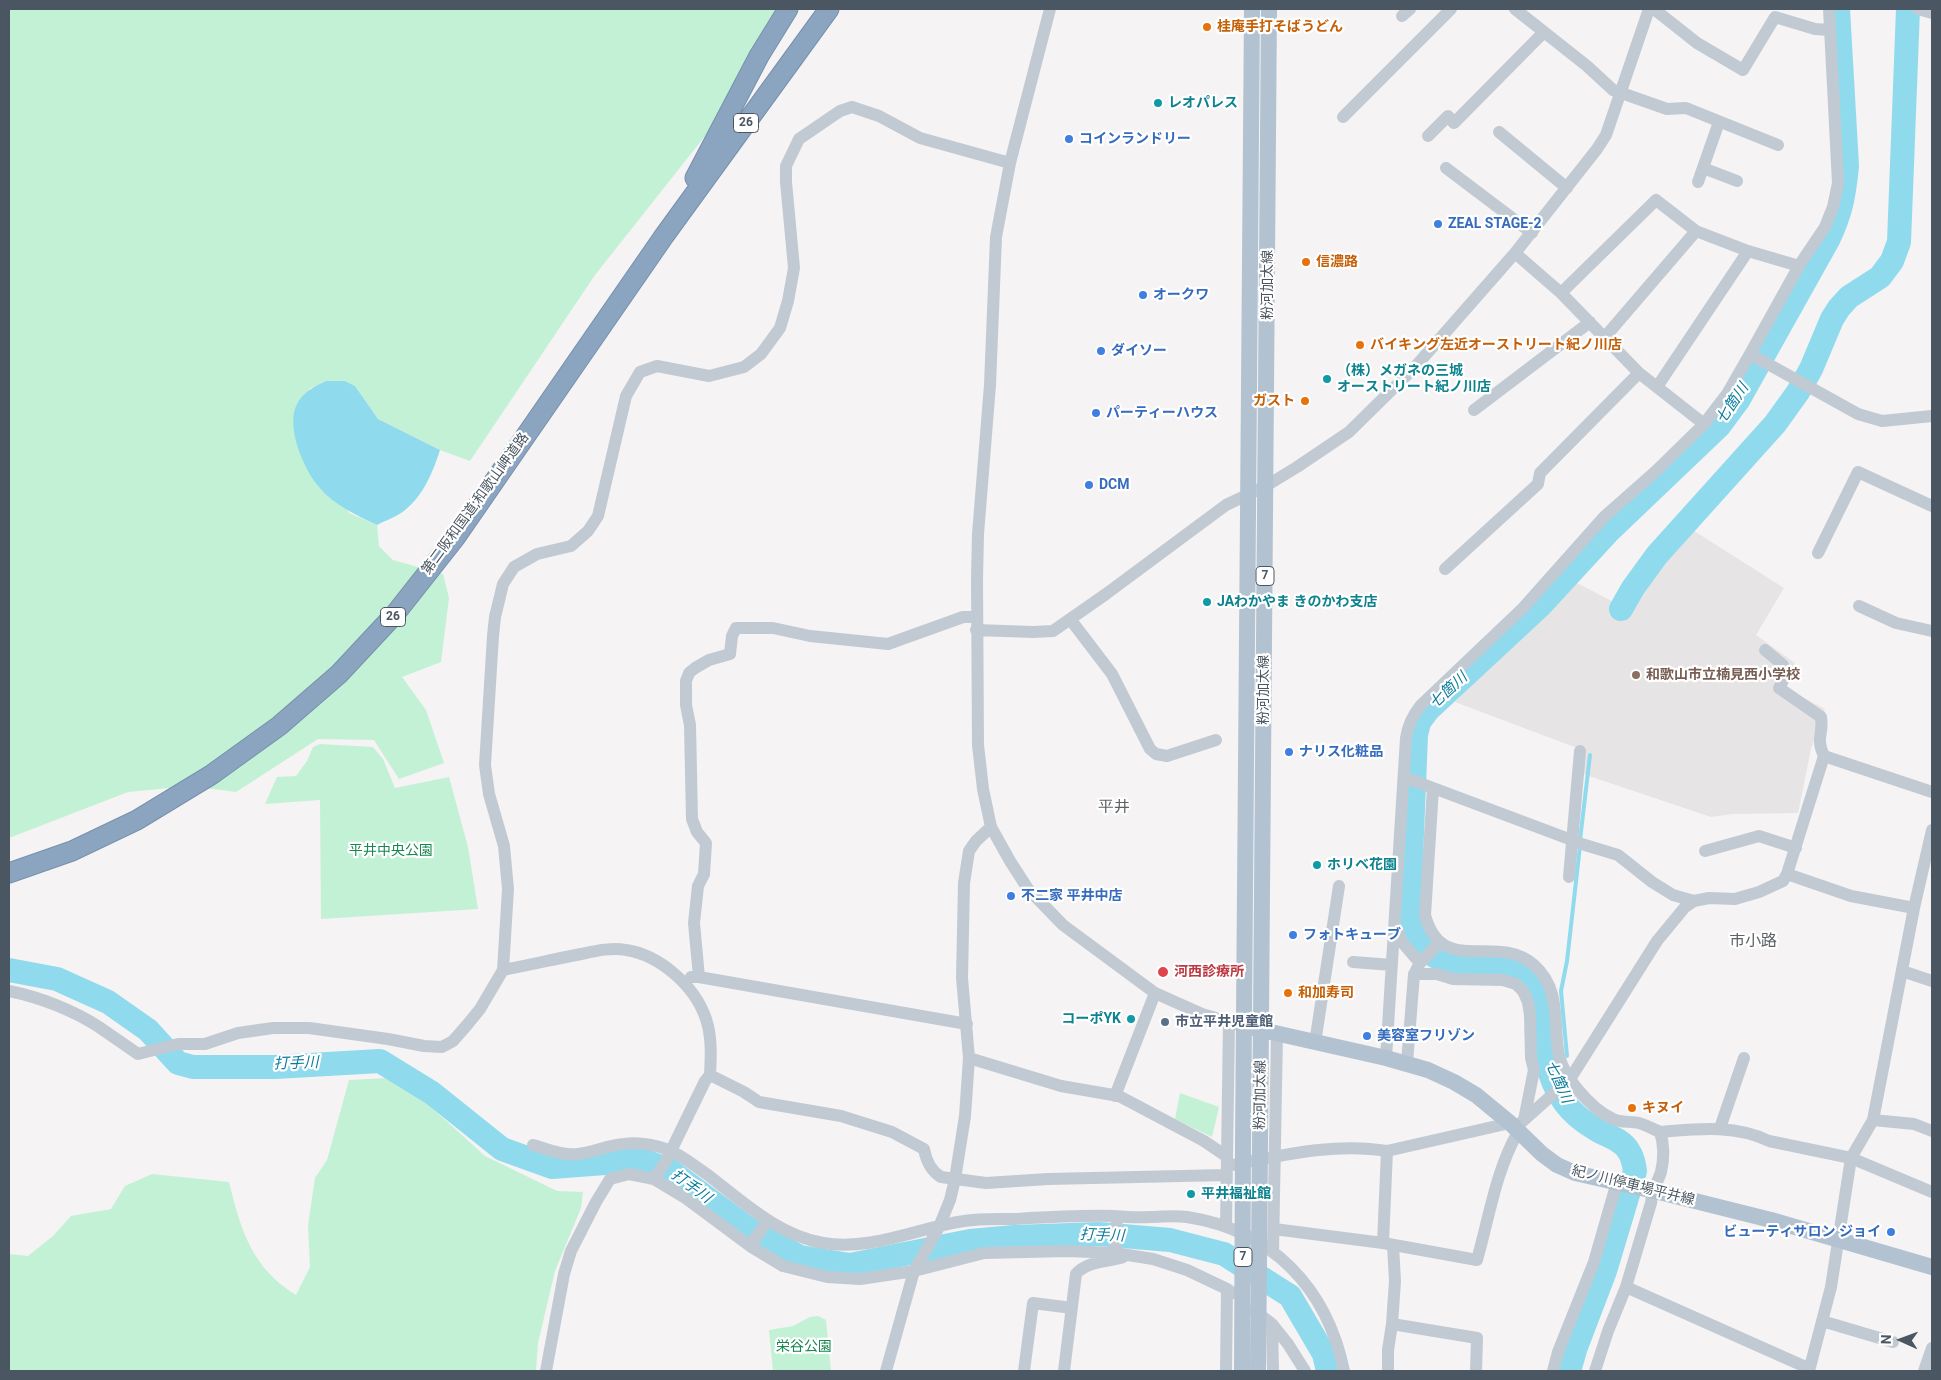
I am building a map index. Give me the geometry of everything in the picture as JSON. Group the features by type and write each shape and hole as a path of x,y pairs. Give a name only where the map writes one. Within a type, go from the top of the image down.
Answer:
{"highway":[{"path":"664,236 759,56 788,9"},
{"name":"第二阪和国道;和歌山岬道路","path":"9,874 72,851 136,820 211,775 278,726 339,674 395,614 454,538 664,236 829,9"}],"main road":[{"name":"粉河加太線","path":"1242,1371 1243,1143 1236,1024 1248,495 1252,9"},
{"name":"粉河加太線","path":"1258,1371 1260,1144 1270,1033 1266,486 1270,9"},
{"name":"紀ノ川停車場平井線","path":"1236,1024 1407,1063 1428,1070 1476,1095 1517,1126 1542,1154 1557,1165 1575,1173 1771,1220 1932,1267"}],"street":[{"path":"1050,9 1010,163 996,237 990,385 978,534 976,617 978,745 983,789 991,827 1010,862 1028,889 1063,925 1155,993 1202,1014 1236,1024 1226,1166 1226,1226"},
{"path":"1343,117 1451,9"},
{"path":"976,630 1053,631 1226,505 1266,486 1349,432 1415,368 1515,253 1606,135 1649,9"},
{"path":"1654,9 1697,43 1743,70 1775,17 1815,29 1830,30"},
{"path":"1386,1058 1407,778 1406,743 1408,728 1413,716 1421,705 1523,608 1604,517 1656,471 1704,424 1756,357 1799,266 1825,227 1833,208 1838,183 1829,9"},
{"path":"1918,9 1932,13"},
{"path":"1521,10 1544,32 1587,66 1613,90 1667,109 1686,108 1778,145"},
{"path":"1428,136 1448,116 1454,123 1544,32"},
{"path":"9,991 46,1002 80,1017 98,1026 138,1054 178,1044 205,1044 238,1033 272,1028 309,1028 388,1038 424,1046 442,1047 453,1041 480,1009 503,970 508,889 504,846 489,794 485,765 493,636 495,617 503,584 514,568 537,554 570,546 588,531 598,516 626,396 640,372 657,366 709,376 734,371 744,367 761,354 780,328 788,301 794,268 786,166 799,139 840,111 852,107 879,116 920,138 1010,163"},
{"path":"1698,182 1720,122"},
{"path":"1499,132 1567,188"},
{"path":"1446,168 1532,233"},
{"path":"1703,168 1737,181"},
{"path":"1561,293 1656,200 1696,231 1748,251 1799,266"},
{"path":"1605,337 1696,231"},
{"path":"1657,387 1748,251"},
{"path":"1515,253 1561,293 1639,373 1704,424"},
{"path":"1474,410 1590,322"},
{"path":"1756,357 1858,414 1882,421 1932,416"},
{"path":"1444,569 1538,484 1540,473 1639,373"},
{"path":"1818,553 1858,472 1932,506"},
{"path":"1859,606 1896,622 1932,631"},
{"path":"699,977 694,923 698,886 704,874 706,843 697,832 692,819 690,725 686,705 686,681 690,673 709,660 730,654 732,636 736,628 772,628 810,636 888,644 963,616 976,617"},
{"path":"1070,619 1112,674 1150,749 1156,754 1167,756 1216,740"},
{"path":"710,1076 744,1092 759,1102 841,1116 892,1132 924,1149 935,1174 955,1180 986,1182 1226,1166 1311,1150 1376,1149 1387,1151 1517,1126 1569,1081 1657,941 1685,907 1694,901 1709,898 1735,899 1759,892 1783,880 1787,874 1824,756 1818,744 1822,724 1821,717 1779,688 1786,677 1783,664 1765,650"},
{"path":"1569,877 1577,843 1580,751"},
{"path":"1824,756 1932,792"},
{"path":"1407,778 1577,843 1618,855 1673,895 1694,901"},
{"path":"1427,786 1425,915 1431,933 1437,944 1452,949 1511,952 1524,957 1536,967 1546,978 1552,992 1555,1004 1558,1052 1569,1081 1592,1106 1614,1120 1639,1123 1660,1132 1720,1128 1850,1158 1932,1192"},
{"path":"886,1371 916,1266 938,1229 950,1200 955,1180 965,1116 969,1058 962,978 964,883 969,851 976,841 991,827"},
{"path":"1626,1287 1808,1370 1831,1287 1850,1158 1873,1120 1914,908 1932,830"},
{"path":"1705,852 1759,836 1796,848"},
{"path":"1787,874 1851,896 1914,908"},
{"path":"1315,1043 1339,886"},
{"path":"1274,1229 1388,1244 1477,1260 1503,1167 1534,1070 1531,1058 1528,1002 1523,991 1516,984 1503,980 1453,979 1419,966 1402,942 1395,919"},
{"path":"1407,1063 1419,966 1437,944"},
{"path":"503,970 602,950 626,950 660,961 679,977 698,1003 706,1019 711,1045 710,1076 705,1081 656,1177"},
{"path":"1353,962 1392,965"},
{"path":"1902,971 1932,981"},
{"path":"679,977 699,977 967,1024"},
{"path":"1115,1096 1155,993"},
{"path":"1270,1033 1276,1156 1273,1251"},
{"path":"969,1058 1061,1086 1115,1096 1204,1141 1226,1166"},
{"path":"1720,1128 1744,1058"},
{"path":"1873,1120 1914,1124 1932,1131"},
{"path":"1595,1371 1626,1287 1651,1203 1648,1189 1661,1172 1664,1144 1660,1132"},
{"path":"533,1145 577,1155 624,1144 650,1145 668,1156 692,1164 765,1224 824,1243 858,1245 938,1229 965,1220 1090,1215 1116,1220 1167,1215 1187,1217 1226,1226 1273,1251 1297,1272 1326,1314 1339,1347 1344,1371"},
{"path":"1387,1151 1388,1244 1395,1281 1388,1350 1388,1371"},
{"path":"546,1371 564,1274 571,1251 610,1179 628,1174 656,1177 783,1266 827,1277 860,1279 984,1253 1115,1249 1128,1255 1153,1259 1187,1270 1227,1289 1272,1324 1288,1344 1305,1371"},
{"path":"1553,1371 1558,1352 1594,1262 1620,1183"},
{"path":"1115,1249 1116,1220"},
{"path":"751,1244 765,1224"},
{"path":"1064,1371 1076,1274 1079,1269 1128,1255"},
{"path":"1226,1371 1227,1289"},
{"path":"1024,1371 1033,1303 1072,1308"},
{"path":"1822,1321 1892,1342"},
{"path":"1272,1324 1272,1371"},
{"path":"1392,1324 1477,1338 1476,1371"},
{"path":"1924,1371 1932,1348"}],"shaded area":[{"name":"和歌山市立楠見西小学校","path":"1691,529 1784,588 1756,635 1795,663 1783,687 1825,709 1811,749 1798,813 1732,814 1711,817 1583,774 1585,751 1455,702 1575,582 1629,610"}],"green space":[{"path":"9,9 790,9 724,112 595,275 470,461 440,450 378,419 355,386 345,381 326,381 309,389 349,513 377,525 379,546 393,560 443,574 449,598 441,662 402,677 426,710 444,763 399,779 374,740 318,739 236,792 191,786 128,792 9,838"},
{"name":"平井中央公園","path":"320,744 373,747 383,759 395,788 449,777 468,847 478,909 321,919 320,800 265,804 277,777 296,776 307,761 313,747"},
{"path":"387,1078 411,1089 485,1156 557,1191 583,1192 581,1208 555,1271 538,1343 536,1371 9,1371 9,1254 28,1256 53,1236 71,1216 111,1209 125,1186 152,1174 229,1182 238,1217 250,1247 269,1273 296,1295 310,1267 308,1225 315,1178 327,1160 349,1080"},
{"path":"1180,1093 1219,1107 1212,1137 1175,1119"},
{"name":"栄谷公園","path":"818,1316 826,1320 831,1371 773,1371 769,1330 793,1326 810,1317"}],"water":[{"path":"326,381 345,381 355,386 378,419 440,450 431,475 417,498 395,517 377,525 331,499 313,479 302,459 293,424 294,413 297,404 306,393"}],"waterway":[{"name":"七箇川","path":"1569,1371 1576,1347 1605,1271 1635,1171 1634,1163 1625,1146 1580,1118 1568,1107 1559,1093 1551,1076 1546,1058 1542,1003 1534,984 1518,971 1446,961 1426,949 1418,939 1409,908 1416,735 1419,722 1428,710 1541,605 1610,530 1719,426 1739,399 1828,240 1841,204 1847,166 1838,9"},
{"path":"1621,609 1633,588 1657,555 1775,424 1798,392 1811,369 1832,319 1839,308 1849,297 1880,277 1892,261 1899,242 1908,9"},
{"path":"1580,840 1590,755"},
{"path":"1567,1056 1561,991 1567,961 1580,846"},
{"name":"打手川","path":"9,970 57,979 108,1002 148,1030 178,1063 193,1067 275,1067 380,1061 432,1093 502,1149 552,1167 605,1163 637,1158 671,1171 746,1227 800,1257 850,1265 970,1241 1014,1237 1099,1234 1170,1240 1224,1254 1290,1296 1324,1354 1328,1371"},
{"path":"1552,1078 1559,1070"}],"place":[{"name":"桂庵手打そばうどん","path":"1207,27"},
{"name":"レオパレス","path":"1158,103"},
{"name":"コインランドリー","path":"1069,139"},
{"name":"ZEAL STAGE-2","path":"1438,224"},
{"name":"信濃路","path":"1306,262"},
{"name":"オークワ","path":"1143,295"},
{"name":"バイキング左近オーストリート紀ノ川店","path":"1360,345"},
{"name":"ダイソー","path":"1101,351"},
{"name":"（株）メガネの三城 オーストリート紀ノ川店","path":"1327,379"},
{"name":"ガスト","path":"1305,401"},
{"name":"パーティーハウス","path":"1096,413"},
{"name":"DCM","path":"1089,485"},
{"name":"JAわかやま きのかわ支店","path":"1207,602"},
{"name":"和歌山市立楠見西小学校","path":"1636,675"},
{"name":"ナリス化粧品","path":"1289,752"},
{"name":"ホリベ花園","path":"1317,865"},
{"name":"不二家 平井中店","path":"1011,896"},
{"name":"フォトキューブ","path":"1293,935"},
{"name":"河西診療所","path":"1163,972"},
{"name":"和加寿司","path":"1288,993"},
{"name":"コーポYK","path":"1131,1019"},
{"name":"市立平井児童館","path":"1165,1022"},
{"name":"美容室フリゾン","path":"1367,1036"},
{"name":"キヌイ","path":"1632,1108"},
{"name":"平井福祉館","path":"1191,1194"},
{"name":"ビューティサロン ジョイ","path":"1891,1232"}],"district":[{"name":"平井","path":"1114,808"},
{"name":"市小路","path":"1753,942"}]}
